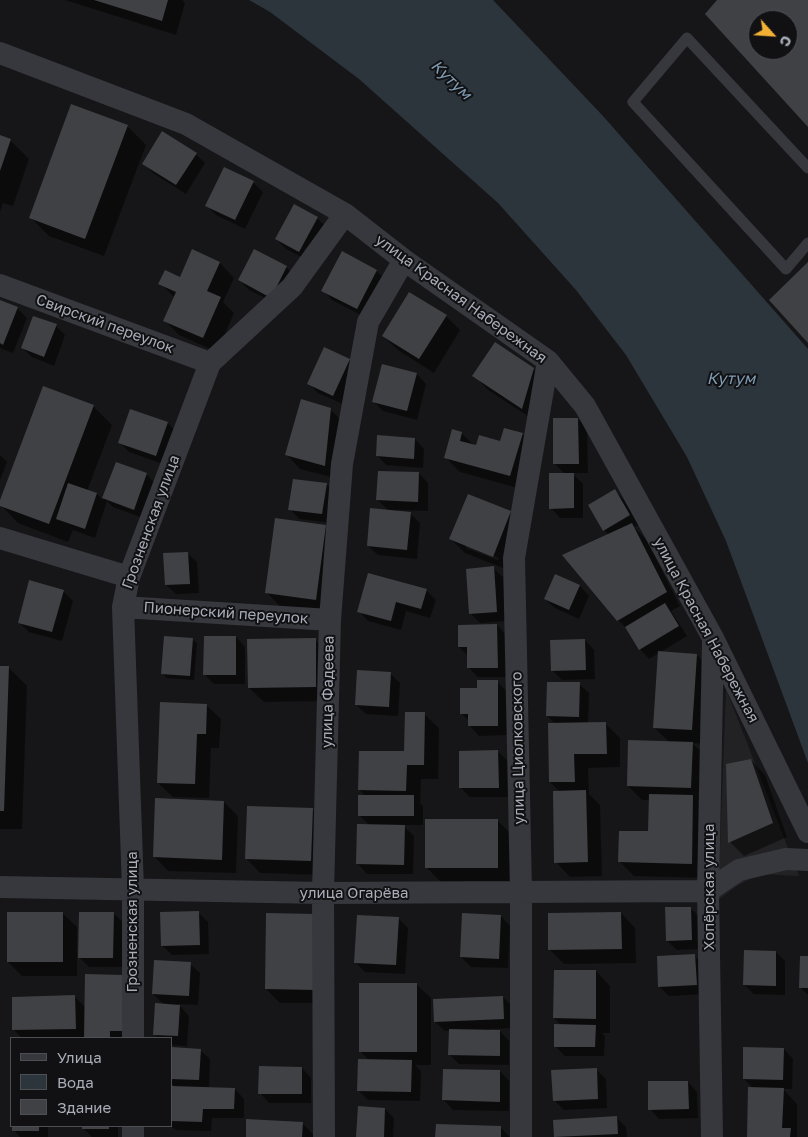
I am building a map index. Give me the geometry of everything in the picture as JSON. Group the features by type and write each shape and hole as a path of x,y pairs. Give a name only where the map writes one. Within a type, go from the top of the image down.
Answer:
{"street":[{"name":"улица Красная Набережная","path":"0,53 186,124 345,214 404,260 548,361 585,406 713,638 808,832"},
{"name":"Грозненская улица","path":"133,1037 133,889 123,607 129,577 210,363 292,287 345,214"},
{"name":"улица Фадеева","path":"324,1137 323,893 330,620 342,464 368,322 404,260"},
{"name":"Свирский переулок","path":"0,285 210,363"},
{"name":"улица Циолковского","path":"521,1137 521,892 514,558 548,361"},
{"path":"0,538 129,577"},
{"name":"Пионерский переулок","path":"123,607 330,620"},
{"name":"Хопёрская улица","path":"712,1137 708,891 713,638"},
{"path":"708,891 739,870 786,858 808,860"},
{"name":"улица Огарёва","path":"0,887 323,893 708,891"}],"lane":[{"path":"808,168 687,38 633,102 786,269 808,243"}],"shaded area":[{"path":"726,689 799,876 759,874 737,886 718,900"}],"water":[{"name":"Кутум","path":"249,0 493,0 603,116 808,349 808,763 726,541 687,457 626,355 576,290 498,203 359,79 270,12"}],"building":[{"path":"94,0 168,0 162,21"},
{"path":"717,0 808,0 808,127 705,14"},
{"path":"71,104 128,125 85,239 29,218"},
{"path":"162,131 197,153 176,185 142,164"},
{"path":"0,135 11,139 0,171"},
{"path":"224,167 254,181 235,220 205,206"},
{"path":"294,204 318,217 299,252 275,239"},
{"path":"192,249 220,262 207,291 221,297 203,338 163,321 176,292 158,284 165,270 180,277"},
{"path":"254,249 287,266 271,298 238,280"},
{"path":"342,251 377,270 357,309 321,291"},
{"path":"808,262 808,343 769,300"},
{"path":"409,292 447,315 419,359 382,336"},
{"path":"0,300 18,307 3,345 0,343"},
{"path":"33,316 57,324 44,357 21,348"},
{"path":"495,342 534,368 522,409 472,376"},
{"path":"324,347 350,359 333,396 307,384"},
{"path":"382,364 417,373 407,411 372,402"},
{"path":"43,386 94,405 49,524 0,506 0,500"},
{"path":"301,399 331,408 325,466 285,455"},
{"path":"130,409 168,422 156,456 118,443"},
{"path":"553,418 578,418 579,464 553,464"},
{"path":"504,428 523,433 510,476 444,458 452,429 462,432 460,441 476,445 479,435 500,441"},
{"path":"377,435 415,438 414,459 376,456"},
{"path":"116,462 147,473 134,510 102,498"},
{"path":"378,471 419,472 418,502 376,500"},
{"path":"549,473 574,473 574,508 549,509"},
{"path":"293,479 327,483 322,514 288,510"},
{"path":"68,483 97,493 85,529 56,519"},
{"path":"615,489 630,515 603,531 588,505"},
{"path":"468,494 511,511 493,557 449,539"},
{"path":"370,508 411,512 407,550 367,546"},
{"path":"275,518 326,525 316,600 265,593"},
{"path":"632,523 667,592 617,621 562,555"},
{"path":"188,552 190,584 165,585 163,553"},
{"path":"494,566 497,612 469,614 466,569"},
{"path":"368,573 427,589 421,609 396,602 391,621 357,612"},
{"path":"555,574 580,585 569,610 544,599"},
{"path":"29,580 64,590 52,632 18,623"},
{"path":"665,603 679,626 639,650 625,627"},
{"path":"497,624 498,668 467,668 467,647 458,647 458,625"},
{"path":"164,636 193,638 190,676 161,674"},
{"path":"204,636 236,636 236,675 203,675"},
{"path":"316,638 316,687 248,688 247,639"},
{"path":"585,639 586,670 551,671 550,640"},
{"path":"658,651 697,654 692,730 653,728"},
{"path":"0,666 9,666 4,811 0,811"},
{"path":"357,670 391,672 389,707 355,705"},
{"path":"477,680 498,680 498,726 468,726 468,714 460,714 460,688 477,688"},
{"path":"547,682 580,682 579,717 546,716"},
{"path":"160,702 207,704 206,734 197,734 195,784 157,783"},
{"path":"405,712 425,712 424,765 407,765 406,791 358,790 359,751 404,751"},
{"path":"606,722 607,754 574,754 575,782 549,782 548,723"},
{"path":"628,740 693,742 691,788 627,786"},
{"path":"498,750 499,788 459,788 459,751"},
{"path":"751,759 773,823 728,843 726,764"},
{"path":"586,790 588,862 554,863 553,791"},
{"path":"649,794 693,795 692,864 618,862 619,831 648,831"},
{"path":"358,795 414,795 414,816 358,816"},
{"path":"155,798 224,801 222,860 153,857"},
{"path":"247,806 313,808 311,861 245,859"},
{"path":"425,819 498,819 498,868 425,868"},
{"path":"357,824 405,825 404,865 356,864"},
{"path":"665,907 691,907 692,940 666,941"},
{"path":"199,911 200,945 161,946 160,912"},
{"path":"7,912 63,912 63,962 7,962"},
{"path":"79,912 114,912 113,958 78,958"},
{"path":"621,912 622,949 548,950 548,913"},
{"path":"266,913 316,914 315,990 265,989"},
{"path":"462,913 501,915 499,959 460,957"},
{"path":"357,915 399,917 396,965 354,963"},
{"path":"744,950 776,951 776,986 743,985"},
{"path":"695,954 697,985 658,987 657,956"},
{"path":"800,956 808,956 808,988 799,988"},
{"path":"154,960 191,962 189,996 152,994"},
{"path":"554,970 596,970 596,1019 553,1018"},
{"path":"85,974 124,975 122,1031 110,1031 110,1037 84,1037"},
{"path":"359,983 417,983 417,1052 359,1052"},
{"path":"75,995 76,1029 12,1030 12,997"},
{"path":"503,996 504,1019 434,1022 433,999"},
{"path":"155,1003 180,1005 178,1036 153,1035"},
{"path":"554,1024 596,1025 595,1047 554,1047"},
{"path":"449,1029 500,1030 500,1056 448,1055"},
{"path":"172,1047 201,1049 199,1080 172,1079"},
{"path":"743,1047 784,1048 783,1080 743,1079"},
{"path":"358,1059 412,1060 411,1092 357,1091"},
{"path":"259,1066 302,1067 302,1094 258,1094"},
{"path":"597,1068 598,1099 553,1101 551,1070"},
{"path":"443,1069 500,1070 500,1102 442,1100"},
{"path":"648,1081 688,1081 689,1109 648,1110"},
{"path":"172,1086 235,1088 234,1109 203,1109 202,1122 172,1121"},
{"path":"748,1087 784,1088 782,1128 791,1128 790,1137 747,1137"},
{"path":"358,1106 385,1108 384,1137 356,1137"},
{"path":"617,1116 618,1134 554,1137 553,1120"},
{"path":"246,1119 303,1122 302,1137 246,1137"},
{"path":"436,1124 501,1126 501,1137 435,1137"},
{"path":"12,1127 39,1127 39,1131 12,1131"},
{"path":"82,1127 109,1127 109,1129 82,1129"}]}
